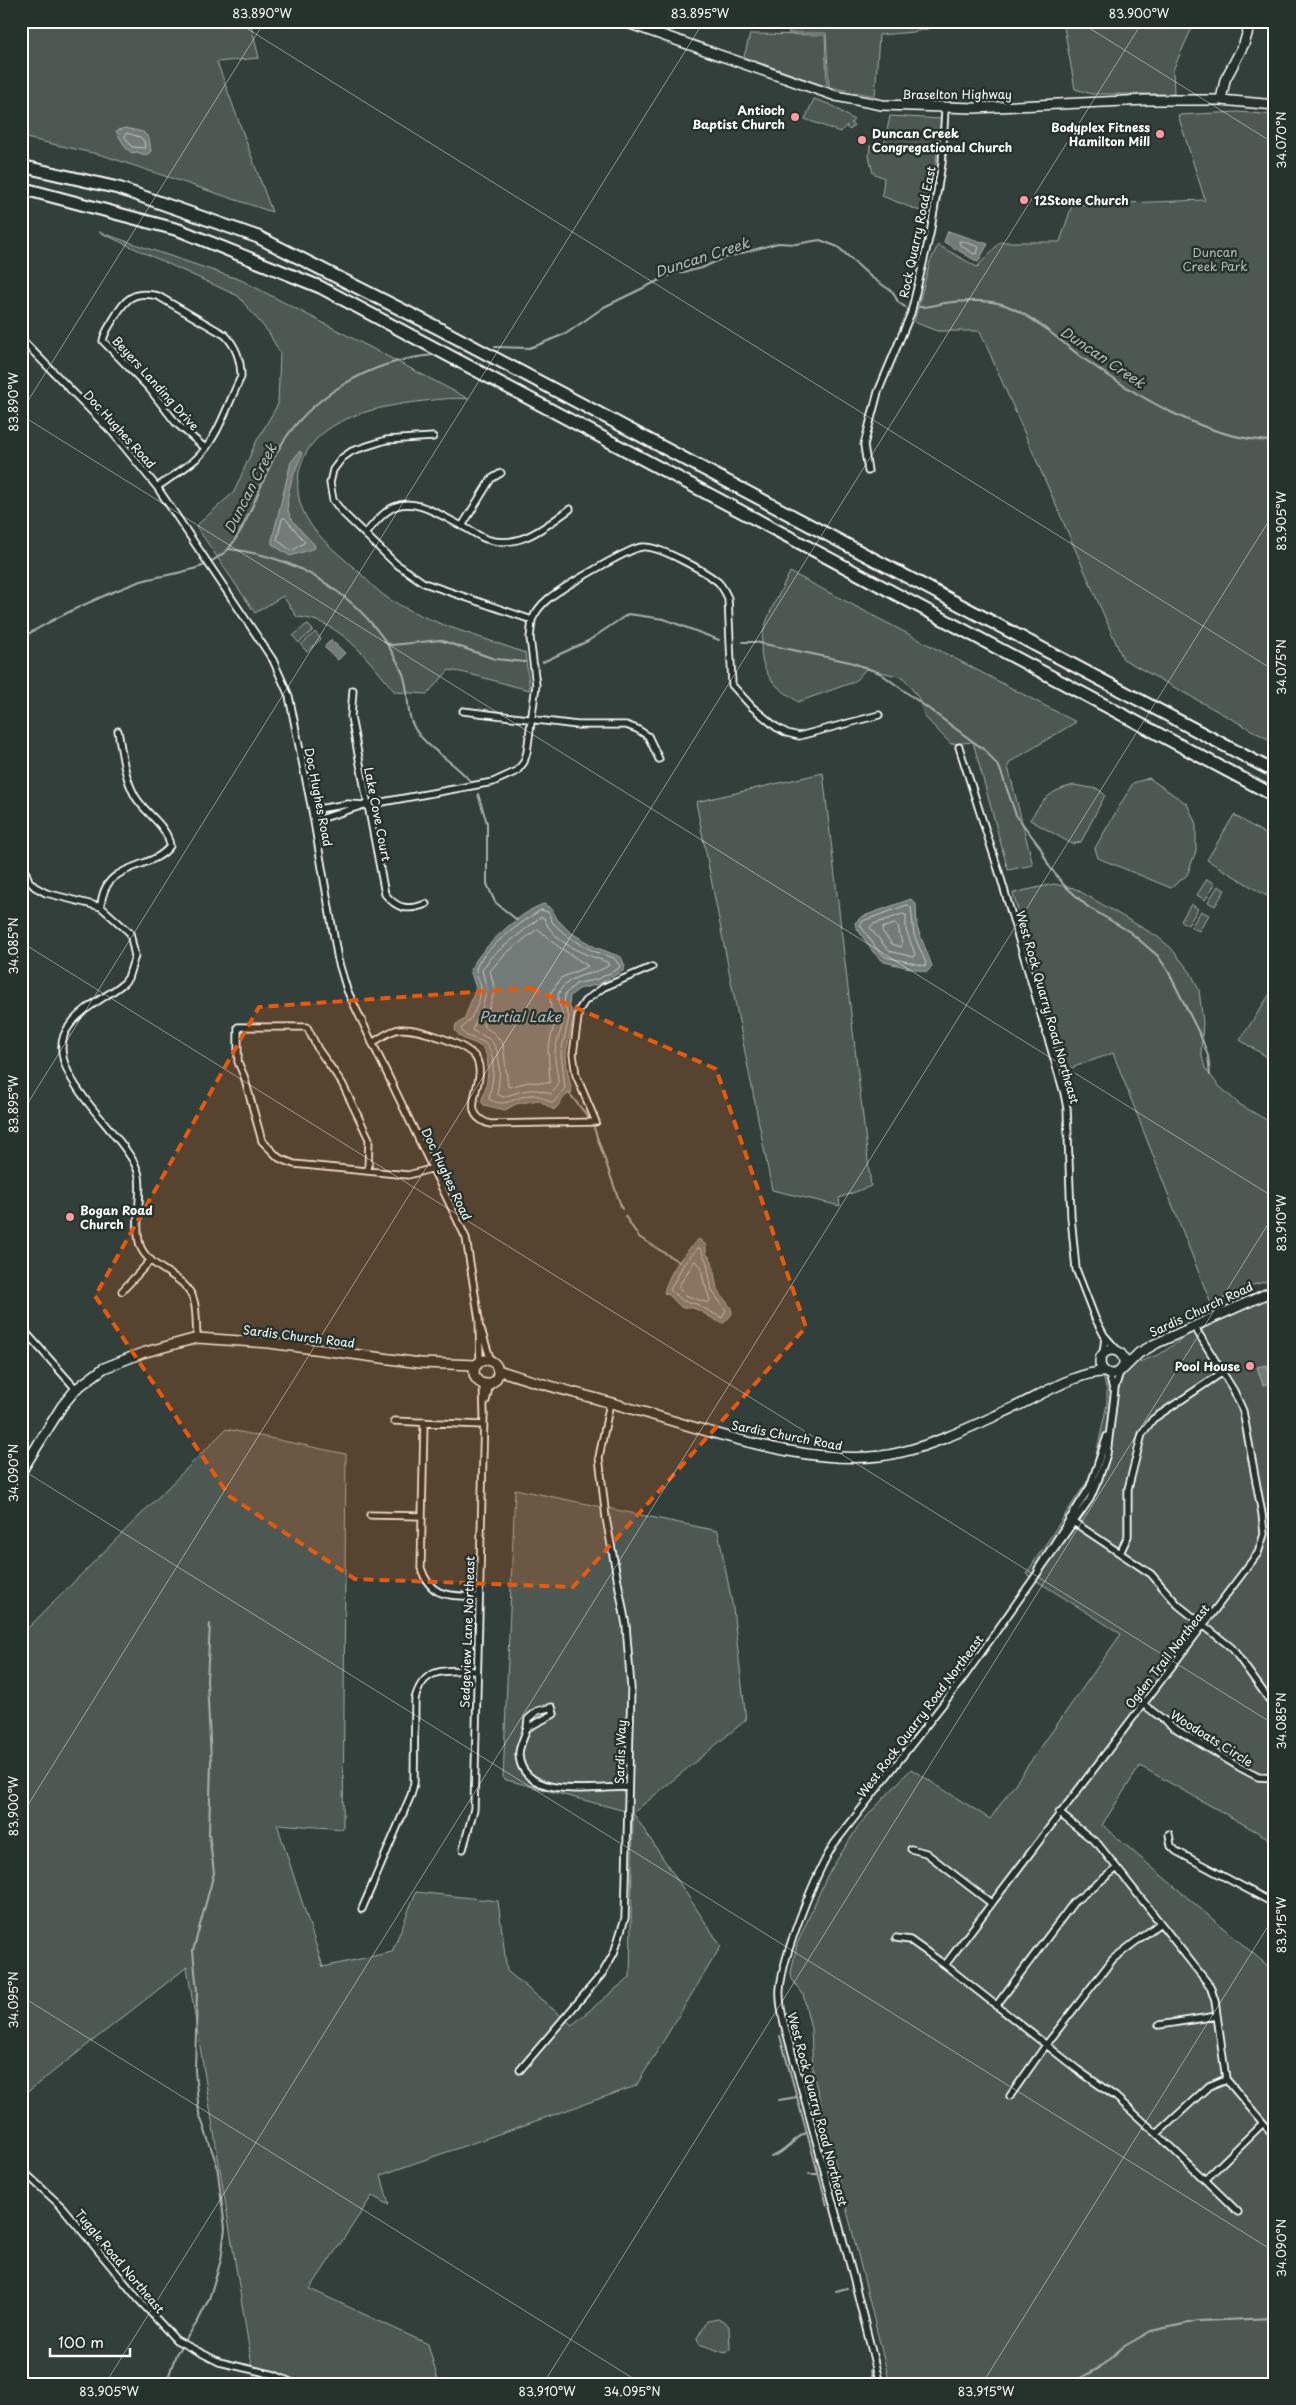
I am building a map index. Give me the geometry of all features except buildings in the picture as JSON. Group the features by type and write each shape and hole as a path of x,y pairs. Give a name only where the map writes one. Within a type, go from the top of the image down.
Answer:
{"highway":[{"path":"21,166 118,188 258,237 438,328 1275,772"},
{"path":"21,188 179,230 320,287 1275,796"}],"street":[{"name":"Braselton Highway","path":"622,21 845,98 882,105 945,108 1147,100 1221,100 1275,105"},
{"path":"1221,100 1224,80 1244,44 1251,21"},
{"name":"Rock Quarry Road East","path":"868,471 864,445 878,392 910,313 930,234 942,164 945,108"},
{"name":"Beyers Landing Drive","path":"157,487 196,459 205,448 241,377 241,366 236,350 225,335 158,296 146,293 136,295 121,306 103,335 103,341 148,387 176,423 205,448"},
{"name":"Doc Hughes Road","path":"21,339 112,432 157,487 273,660 289,696 312,810 338,960 347,990 466,1238 479,1320 491,1361"},
{"path":"433,437 386,440 352,451 342,458 333,470 330,484 333,500 343,513 366,533 394,563 424,583 532,620"},
{"path":"462,526 490,479 501,473"},
{"path":"366,533 385,513 402,505 419,505 486,539 502,542 520,540 534,534 570,509"},
{"path":"314,822 366,804 494,782 517,771 524,762 536,685 530,638 532,620 548,599 562,589 628,550 642,546 654,548 707,575 724,590 728,598 732,685 752,707 776,727 787,733 799,736 879,715"},
{"name":"Lake Cove Court","path":"353,690 351,717 366,804 385,894 392,903 407,909 426,904"},
{"path":"463,711 594,727 626,725 637,728 648,736 659,759"},
{"path":"101,907 104,892 110,881 124,871 164,854 170,846 165,832 136,798 128,782 118,731"},
{"name":"West Rock Quarry Road Northeast","path":"959,747 999,872 1064,1093 1067,1108 1076,1270 1106,1341 1102,1356"},
{"path":"312,810 348,804 366,804"},
{"path":"21,860 29,881 35,887 46,893 101,907 130,933 135,956 128,978 124,984 70,1023 64,1033 62,1061 71,1078 108,1125 138,1171 138,1230 142,1248 151,1260 185,1285 194,1300 197,1338"},
{"path":"372,1043 399,1029 416,1030 433,1035 466,1050 477,1058 480,1068 473,1106 476,1116 483,1122 490,1124 596,1122 576,1075 573,1054 579,1010 586,1001 604,987 652,967"},
{"path":"368,1172 369,1139 342,1083 306,1027 238,1026 238,1062 244,1076 262,1141 279,1158 294,1164 368,1172 408,1175 434,1168"},
{"path":"122,1292 151,1260"},
{"name":"Sardis Church Road","path":"1121,1370 1139,1353 1275,1290"},
{"name":"Doc Hughes Road","path":"478,1364 479,1320"},
{"name":"Ogden Trail Northeast","path":"944,1965 1258,1553 1264,1534 1262,1514 1243,1411 1223,1372 1194,1326"},
{"path":"21,1327 76,1388"},
{"name":"West Rock Quarry Road Northeast","path":"1104,1335 1120,1353"},
{"name":"Sardis Church Road","path":"21,1472 62,1406 76,1388 104,1368 134,1356 197,1338 269,1342 420,1363 475,1376"},
{"path":"1110,1350 1120,1353 1124,1361 1121,1370 1107,1373 1100,1365 1102,1356 1110,1350"},
{"name":"Sardis Church Road","path":"1120,1353 1139,1353"},
{"name":"Sardis Church Road","path":"492,1379 533,1382 702,1430 769,1446 844,1459 865,1459 903,1452 1004,1413 1086,1373 1102,1356"},
{"path":"478,1364 475,1376 492,1379 491,1361"},
{"name":"Sardis Church Road","path":"420,1363 478,1364 491,1361"},
{"name":"West Rock Quarry Road Northeast","path":"880,2384 851,2268 785,2027 780,2002 781,1980 805,1908 831,1849 964,1677 1072,1521 1090,1499 1100,1478 1108,1447 1114,1396 1121,1370"},
{"path":"1120,1553 1128,1536 1128,1489 1142,1434 1153,1419 1223,1372"},
{"name":"Sardis Church Road","path":"1086,1373 1107,1373"},
{"name":"West Rock Quarry Road Northeast","path":"1107,1373 1114,1396"},
{"name":"Sedgeview Lane Northeast","path":"463,1848 474,1809 483,1425 492,1379"},
{"name":"Sardis Way","path":"520,2070 602,1974 614,1953 626,1918 631,1688 626,1625 599,1475 599,1457 610,1403"},
{"path":"394,1421 483,1425"},
{"path":"424,1422 421,1568 425,1580 432,1589 441,1594 479,1598"},
{"path":"370,1514 422,1516"},
{"path":"1072,1521 1151,1574 1178,1605 1232,1648 1275,1708"},
{"path":"362,1909 411,1795 414,1783 415,1699 418,1687 426,1677 439,1671 476,1671"},
{"name":"Woodoats Circle","path":"1143,1704 1173,1727 1258,1778 1275,1778"},
{"path":"527,1728 554,1714 552,1707 537,1711 528,1719 519,1754 525,1773 538,1784 556,1788 628,1787"},
{"path":"1060,1813 1098,1844 1210,1986 1217,2016 1226,2079 1275,2136"},
{"path":"1169,1834 1171,1846 1176,1851 1275,1904"},
{"path":"911,1849 926,1853 991,1903"},
{"path":"996,2006 1074,1902 1117,1868"},
{"path":"1010,2096 1046,2045 1113,1959 1160,1923"},
{"path":"896,1938 910,1940 1116,2097 1238,2212"},
{"path":"1159,2025 1217,2016"},
{"path":"1157,2134 1209,2086 1226,2079"},
{"path":"1205,2180 1263,2123"},
{"name":"Tuggle Road Northeast","path":"21,2169 62,2207 139,2300 176,2340 219,2362 275,2375 295,2384"}],"highlighted area":[{"path":"531,988 716,1069 806,1327 573,1587 355,1579 229,1496 95,1296 259,1007"}],"green space":[{"path":"21,21 250,21 259,58 217,62 272,212 102,155 21,137"},
{"path":"795,21 961,21 914,32 879,35 875,96 829,87 826,33 788,33"},
{"path":"1063,21 1195,21 1173,70 1174,94 1092,94 1075,89"},
{"path":"750,34 825,35 827,87 744,57"},
{"path":"814,99 831,105 854,120 851,123 854,125 850,130 846,127 847,125 840,132 805,119"},
{"name":"Duncan Creek Park","path":"1238,112 1275,115 1275,743 1123,659 980,331 937,331 914,322 930,262 938,245 977,267 1000,242 1060,242 1072,205 1205,200 1178,115"},
{"path":"890,116 941,119 930,215 882,196 884,178 873,173 869,156 870,146 884,145"},
{"path":"99,232 241,280 469,399 443,399 398,405 359,414 341,422 325,431 312,444 303,460 298,480 298,495 306,516 314,529 385,596 405,608 438,623 525,653 530,690 449,670 427,694 395,692 353,644 327,625 297,617 283,596 255,613 196,526 234,492 255,444 278,404 280,353 269,333 238,296"},
{"path":"790,572 1076,722 1010,762 1008,767 1033,865 1008,870 973,742 951,744 925,717 918,697 903,677 866,669 854,682 798,702 774,683 765,670 762,656 762,641 770,613"},
{"path":"307,624 313,630 299,643 293,636"},
{"path":"315,632 321,639 307,652 301,645"},
{"path":"823,773 871,1186 839,1198 840,1206 772,1190 696,802"},
{"path":"1149,778 1187,804 1196,824 1196,851 1187,875 1171,888 1098,858 1095,848 1133,783"},
{"path":"1074,785 1098,789 1105,795 1081,842 1072,844 1030,820 1039,807 1053,793"},
{"path":"1234,815 1275,840 1275,901 1207,860"},
{"path":"1207,879 1215,884 1205,900 1197,895"},
{"path":"1054,884 1074,888 1158,937 1171,948 1191,973 1199,990 1203,1023 1201,1052 1205,1068 1219,1086 1239,1104 1275,1125 1275,1279 1253,1285 1211,1304 1113,1053 1063,1071 1013,893"},
{"path":"1218,886 1225,890 1215,906 1208,902"},
{"path":"1191,904 1198,909 1188,925 1181,921"},
{"path":"1201,911 1209,915 1199,931 1191,927"},
{"path":"1275,986 1275,1062 1240,1040"},
{"path":"1275,1296 1275,1842 1140,1766 1102,1825 1275,1972 1275,2384 890,2384 813,2073 811,2029 803,1994 792,1979 791,1973 797,1944 827,1876 859,1825 911,1769 990,1819 1121,1634 1026,1574 1092,1474 1107,1404 1107,1391 1103,1376 1160,1354 1219,1314"},
{"path":"226,1429 346,1454 343,1829 277,1824 323,1967 392,1952 416,1892 498,1901 507,1971 572,2025 630,1977 633,1813 721,1946 636,2086 381,2175 389,2205 372,2196 310,2289 428,2344 439,2384 255,2384 187,1967 21,2097 21,1635"},
{"path":"515,1489 718,1531 733,1608 746,1720 633,1813 503,1779"},
{"path":"718,2319 729,2326 730,2349 725,2353 699,2344 697,2338 707,2321"}],"water":[{"path":"125,128 143,132 149,138 151,152 145,155 137,152 132,153 126,148 116,131"},
{"path":"948,231 988,244 978,262 944,242"},
{"path":"300,451 302,454 288,497 289,514 300,530 314,544 315,548 290,556 272,544 272,540 291,462"},
{"path":"331,640 345,653 338,660 324,647"},
{"path":"911,899 916,904 917,927 932,966 927,972 884,962 873,952 855,923 861,917"},
{"name":"Partial Lake","path":"544,904 552,909 557,919 570,932 595,947 621,957 625,966 623,971 599,984 579,989 570,996 569,1005 574,1015 566,1053 572,1092 554,1110 538,1100 516,1104 505,1110 484,1105 481,1101 488,1073 485,1051 461,1037 455,1030 456,1024 464,1020 476,988 470,970 475,961 502,931 525,914"},
{"path":"699,1239 706,1245 706,1253 712,1261 717,1289 731,1308 732,1314 724,1323 698,1310 687,1307 682,1308 668,1294 664,1293 669,1278 677,1264"},
{"path":"1267,1365 1271,1383 1263,1385 1257,1367"}],"waterway":[{"name":"Duncan Creek","path":"495,347 529,348 538,345 567,333 604,307 670,275 702,268 721,259 778,243 796,244 820,240 838,247 871,277 893,292 898,302 905,307"},
{"name":"Duncan Creek","path":"919,307 967,301 983,301 1005,305 1035,321 1101,371 1147,400 1172,413 1224,433 1250,439 1275,441"},
{"name":"Duncan Creek","path":"212,561 230,547 244,525 265,476 290,432 323,398 343,385 386,365 433,355"},
{"path":"229,549 257,554 284,562 333,588 355,606 374,626 390,649 403,674 410,716 415,729 427,743 470,781"},
{"name":"Duncan Creek","path":"21,638 93,601 138,582 205,565"},
{"path":"543,662 588,641 628,614 664,619 719,640"},
{"path":"387,643 392,645 440,640 495,659 525,662"},
{"path":"743,642 755,642 850,662 880,673 986,751 1000,769 1016,815 1040,847 1049,866 1064,885 1088,907 1130,932 1158,956 1168,971 1202,1039 1208,1056 1210,1075"},
{"path":"478,794 487,823 487,884 495,902 517,920"},
{"path":"569,1093 589,1118"},
{"path":"594,1128 622,1209"},
{"path":"625,1216 639,1237 679,1262"},
{"path":"166,2384 176,2354 198,2321 209,2299 221,2260 225,2228 217,2165 199,2113 195,2071 197,1991 193,1951 214,1873 209,1834 211,1761 207,1681 210,1624"},
{"path":"790,2023 808,2090 816,2112"},
{"path":"780,2036 827,2205"},
{"path":"779,2100 797,2097"},
{"path":"771,2157 781,2152 806,2133"},
{"path":"809,2174 818,2174"},
{"path":"836,2291 847,2288"},
{"path":"1070,2384 1099,2368 1123,2347 1151,2331 1198,2321 1275,2318"},
{"path":"871,2370 874,2384"}],"place":[{"name":"Antioch Baptist Church","path":"795,117"},
{"name":"Bodyplex Fitness Hamilton Mill","path":"1160,134"},
{"name":"Duncan Creek Congregational Church","path":"862,140"},
{"name":"12Stone Church","path":"1024,200"},
{"name":"Bogan Road Church","path":"70,1217"},
{"name":"Pool House","path":"1250,1366"}]}
